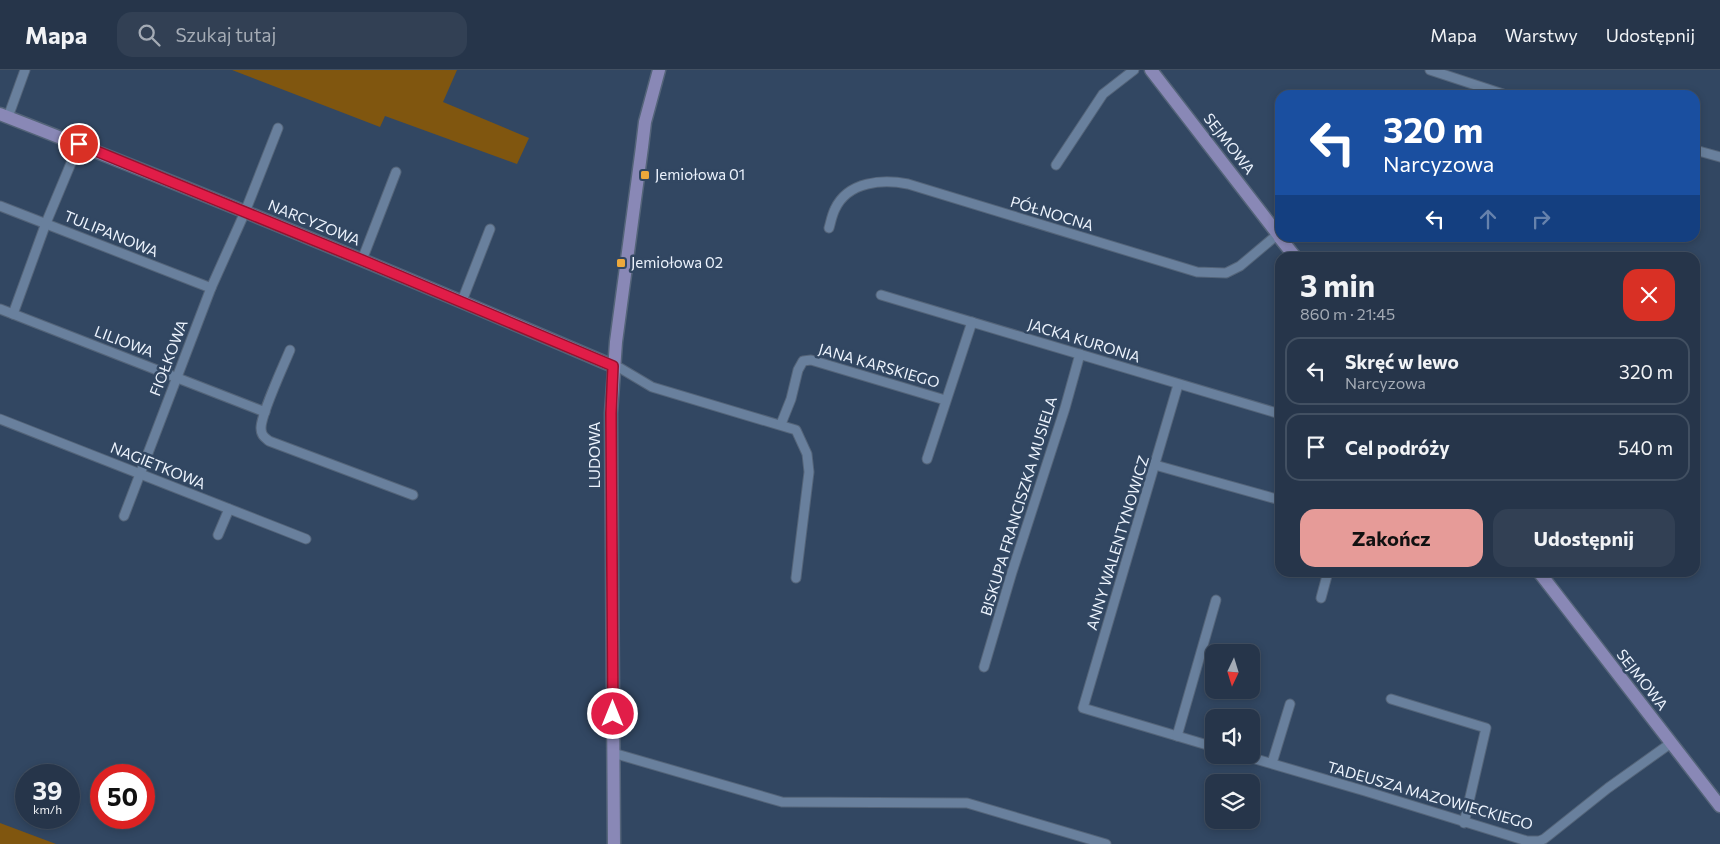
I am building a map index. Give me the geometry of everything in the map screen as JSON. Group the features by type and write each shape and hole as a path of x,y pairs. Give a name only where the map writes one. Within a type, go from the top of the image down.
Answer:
{"main road":[{"name":"LUDOWA","path":"614,844 611,413 613,366 645,122 659,70"},
{"name":"SEJMOWA","path":"1151,70 1275,231"},
{"name":"NARCYZOWA","path":"4,116 79,144 462,301 613,366"},
{"name":"SEJMOWA","path":"1284,242 1291,252"},
{"name":"SEJMOWA","path":"1543,577 1720,806"}],"street":[{"path":"4,116 25,70"},
{"path":"1056,164 1102,94 1134,70"},
{"path":"1430,70 1491,90"},
{"name":"FIOŁKOWA","path":"124,516 211,288 278,128"},
{"path":"13,314 46,223 79,144"},
{"path":"1700,151 1720,157"},
{"path":"362,260 396,172"},
{"name":"PÓŁNOCNA","path":"829,228 835,209 848,194 870,183 896,182 1197,272 1226,274 1240,266 1275,239"},
{"name":"TULIPANOWA","path":"0,206 211,288"},
{"path":"462,301 490,229"},
{"name":"JACKA KURONIA","path":"880,295 1275,413"},
{"name":"LILIOWA","path":"0,309 266,412"},
{"path":"927,459 972,322"},
{"path":"290,350 261,427 262,435 269,441 413,495"},
{"name":"BISKUPA FRANCISZKA MUSIELA","path":"984,667 1014,563 1065,408 1080,354"},
{"name":"JANA KARSKIEGO","path":"781,424 791,399 798,370 802,361 806,360 946,400"},
{"path":"613,366 630,373 652,387 796,430 809,462 796,578"},
{"name":"ANNY WALENTYNOWICZ","path":"1177,736 1083,708 1178,385"},
{"name":"NAGIETKOWA","path":"0,419 306,539"},
{"path":"1155,465 1275,499"},
{"path":"218,535 229,509"},
{"path":"1321,598 1327,577"},
{"path":"1205,744 1177,736 1216,600"},
{"path":"1391,699 1486,728 1464,823"},
{"path":"1272,763 1290,704"},
{"name":"TADEUSZA MAZOWIECKIEGO","path":"1260,760 1464,823 1527,841 1539,841 1608,788 1671,744"},
{"path":"613,753 778,801 967,803 1106,844"}],"shaded area":[{"path":"232,70 457,70 443,102 529,138 517,164 385,116 380,127"},
{"path":"0,823 56,844 0,844"}],"place":[{"name":"Jemiołowa 01","path":"645,175"},
{"name":"Jemiołowa 02","path":"621,263"}],"route":[{"path":"79,144 462,301 613,366 611,413 613,714"}]}
